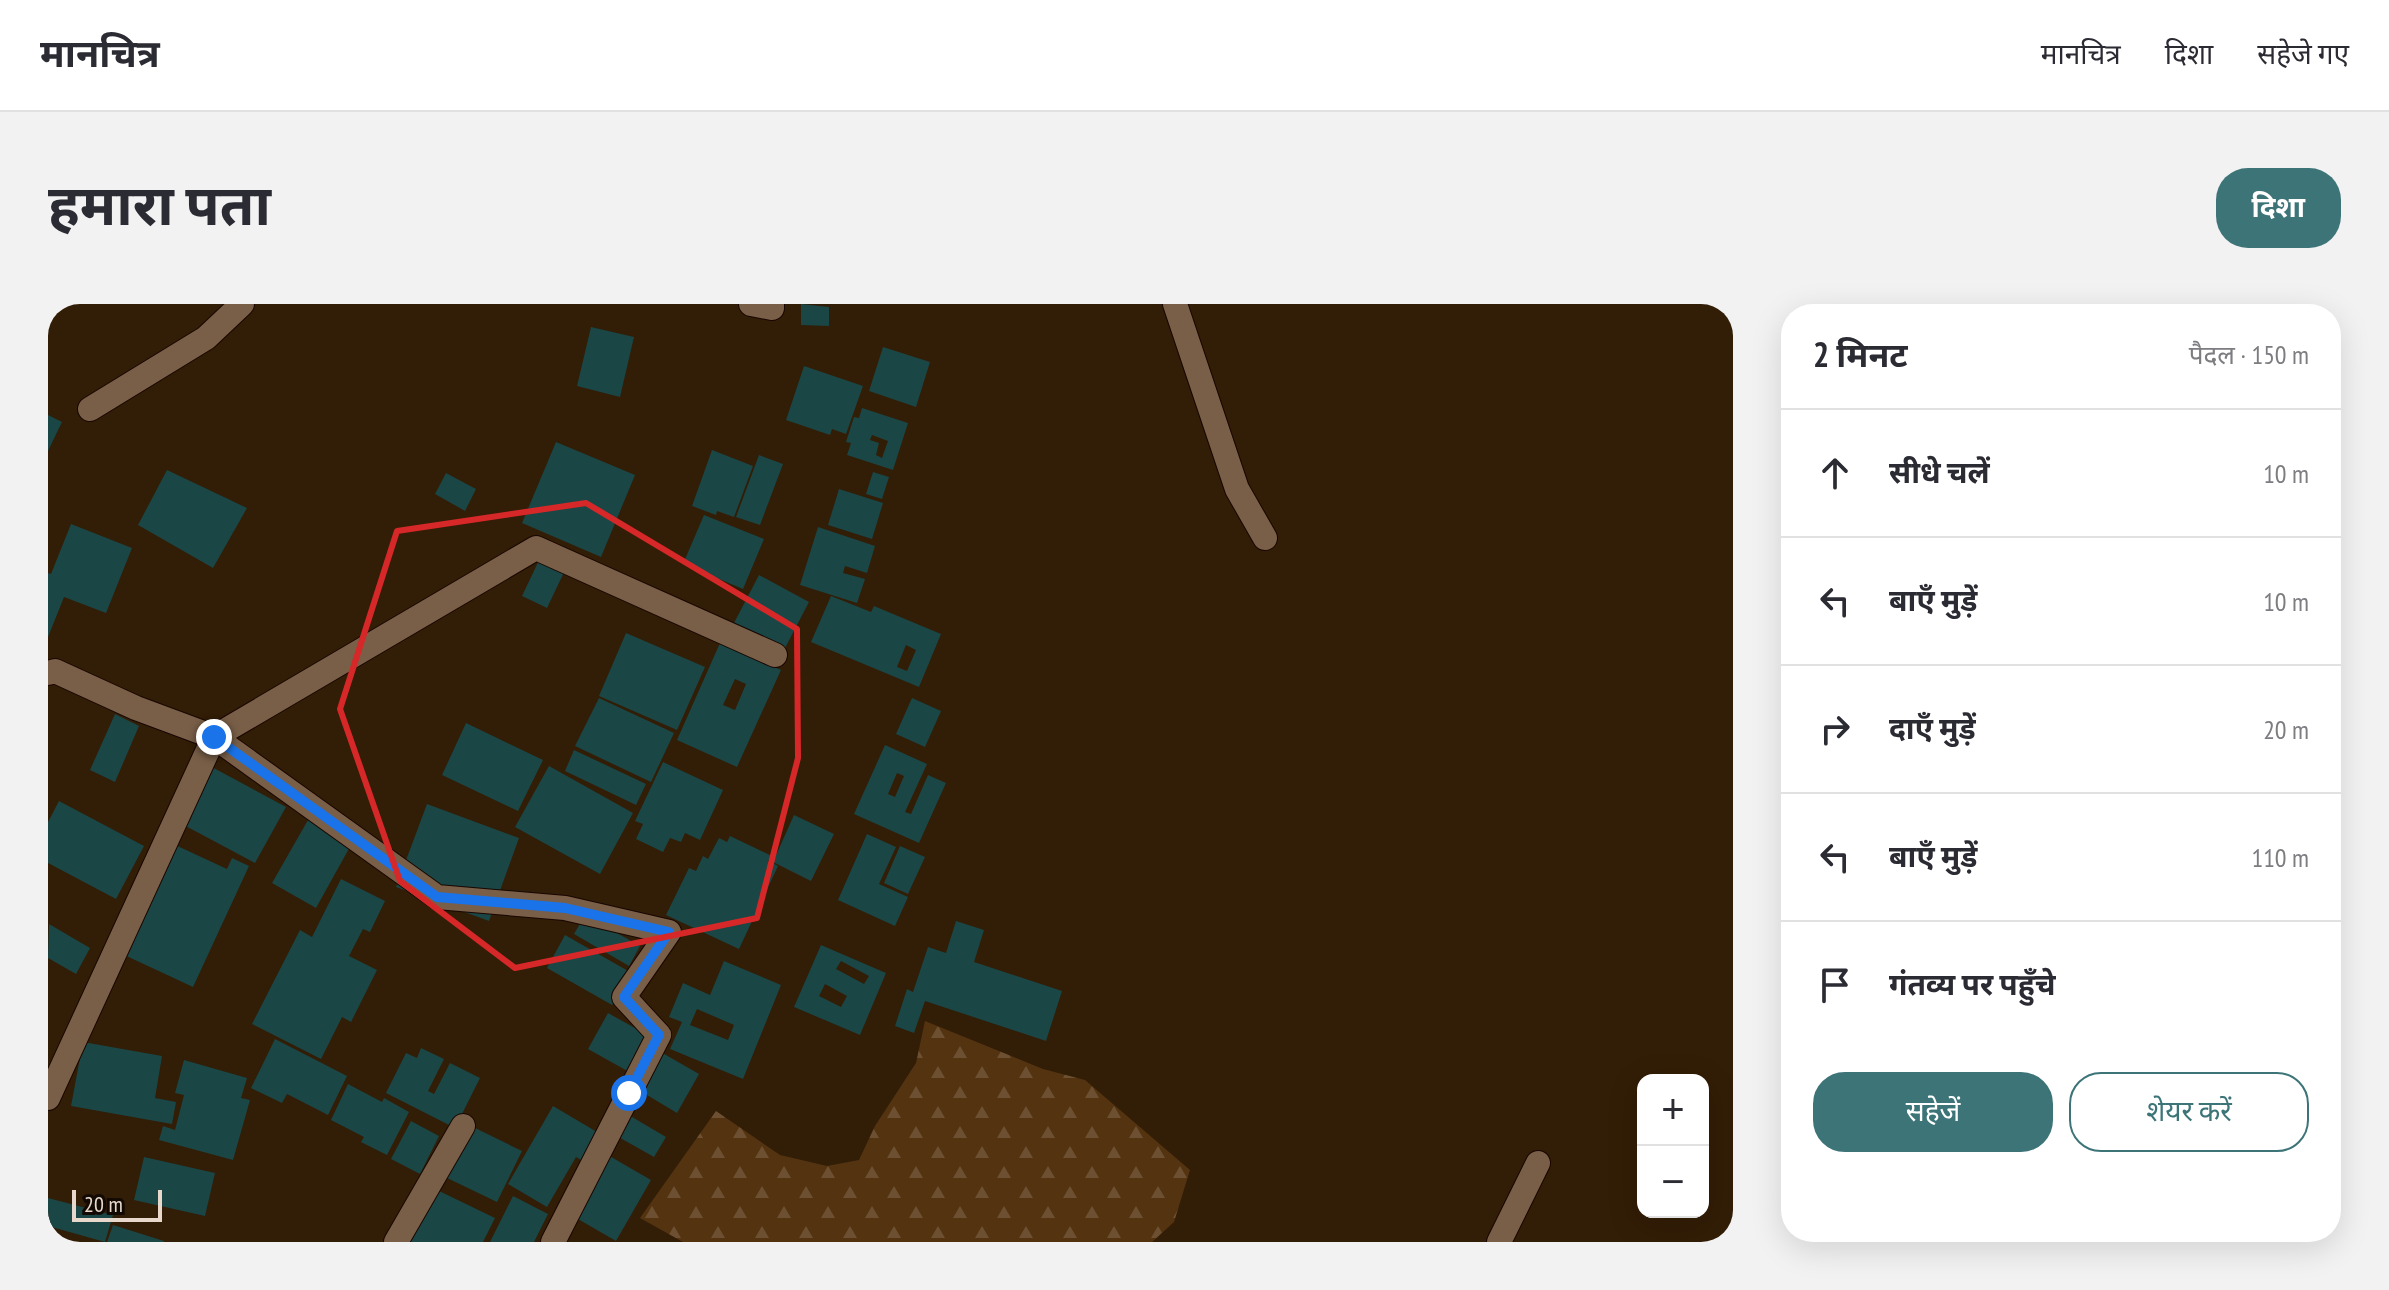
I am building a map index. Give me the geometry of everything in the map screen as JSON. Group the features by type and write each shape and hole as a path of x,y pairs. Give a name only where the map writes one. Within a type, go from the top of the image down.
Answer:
{"street":[{"path":"90,409 206,338 242,304"},
{"path":"751,304 772,308 772,304"},
{"path":"1175,304 1237,489 1265,538"},
{"path":"48,1098 214,737 536,548 775,655"},
{"path":"48,673 55,671 136,708 214,737 437,897 565,908 669,932 624,997 659,1035 553,1242"},
{"path":"396,1242 463,1126"},
{"path":"1499,1242 1538,1163"}],"highlighted area":[{"path":"586,503 797,629 798,758 757,918 515,968 400,881 340,709 397,531"}],"green space":[{"path":"925,1021 1043,1069 1085,1080 1190,1170 1174,1222 1152,1242 683,1242 640,1218 716,1111 780,1155 827,1166 859,1160 875,1126 916,1063"}],"building":[{"path":"801,304 829,307 829,326 801,325"},
{"path":"591,327 634,337 620,397 577,386"},
{"path":"883,347 930,362 916,407 869,391"},
{"path":"804,366 863,386 846,434 832,429 830,435 786,420"},
{"path":"862,408 908,423 893,470 847,455 851,443 846,442 854,417 859,418","holes":["872,435 888,441 882,458 876,455 879,443 870,440"]},
{"path":"48,415 62,422 48,451"},
{"path":"556,442 635,475 601,557 522,523"},
{"path":"712,450 753,466 734,517 717,511 716,515 692,506"},
{"path":"759,455 783,464 760,525 736,517"},
{"path":"167,470 247,508 213,568 138,525"},
{"path":"873,472 889,477 882,499 866,494"},
{"path":"446,473 476,489 465,511 435,494"},
{"path":"839,489 883,503 872,539 828,525"},
{"path":"704,515 764,539 743,589 683,564"},
{"path":"71,524 132,548 106,613 64,597 48,637 48,573 51,574"},
{"path":"818,527 875,546 867,573 845,566 843,573 865,579 857,603 800,585"},
{"path":"542,554 567,566 547,608 522,596"},
{"path":"759,575 809,602 784,650 734,623"},
{"path":"831,596 871,612 874,606 941,634 919,687 811,642","holes":["906,645 916,650 907,671 897,667"]},
{"path":"626,633 705,667 677,730 599,696"},
{"path":"720,643 781,670 737,767 677,740","holes":["735,679 746,684 735,710 723,705"]},
{"path":"599,698 674,733 651,782 575,746"},
{"path":"912,698 941,711 925,747 896,734"},
{"path":"115,714 139,726 115,782 90,770"},
{"path":"466,723 543,760 518,811 442,775"},
{"path":"885,745 927,764 905,812 911,814 928,775 946,783 919,843 854,814","holes":["897,773 904,776 895,797 888,794"]},
{"path":"574,750 646,784 636,805 565,771"},
{"path":"663,762 723,790 700,840 685,833 681,842 670,838 663,852 636,839 643,824 635,821"},
{"path":"210,766 286,807 255,863 180,823"},
{"path":"549,766 633,813 600,874 515,827"},
{"path":"59,801 144,846 116,899 48,863 48,822"},
{"path":"427,804 519,838 489,921 396,887"},
{"path":"794,815 834,834 811,881 773,862"},
{"path":"308,820 351,845 316,908 272,883"},
{"path":"867,834 896,847 879,884 908,897 895,926 838,900"},
{"path":"730,836 772,856 767,860 778,866 739,949 666,915 689,868 696,871 703,856 708,859 719,838 727,842"},
{"path":"171,843 227,869 232,858 249,866 193,987 120,953"},
{"path":"900,846 925,857 908,894 884,883"},
{"path":"341,879 385,901 370,932 363,929 349,956 377,970 351,1022 342,1017 321,1059 252,1024 300,930 312,937"},
{"path":"585,915 640,946 629,966 574,934"},
{"path":"956,921 984,930 974,962 1062,991 1046,1041 925,1001 914,1033 895,1026 907,989 913,992 928,947 946,953"},
{"path":"49,924 90,948 76,974 48,958"},
{"path":"565,935 630,972 612,1005 547,968"},
{"path":"821,945 886,973 860,1035 794,1007","holes":["841,961 869,976 864,984 836,969","825,984 847,996 841,1007 819,996"]},
{"path":"724,961 781,985 743,1079 670,1049 682,1022 669,1017 683,983 710,995","holes":["697,1009 734,1025 728,1040 690,1025"]},
{"path":"608,1013 651,1037 631,1073 588,1049"},
{"path":"275,1039 347,1076 328,1115 287,1094 282,1103 251,1088"},
{"path":"83,1042 162,1056 155,1098 176,1102 172,1124 71,1106"},
{"path":"421,1048 444,1059 428,1091 434,1094 450,1063 480,1078 455,1128 386,1093 406,1053 417,1058"},
{"path":"659,1051 699,1074 677,1113 637,1089"},
{"path":"184,1060 247,1078 241,1098 250,1100 233,1160 159,1140 163,1126 175,1130 184,1095 175,1093"},
{"path":"348,1084 409,1112 387,1155 361,1142 364,1137 331,1120"},
{"path":"553,1106 602,1135 586,1163 576,1157 547,1207 508,1184"},
{"path":"627,1114 666,1137 654,1157 615,1135"},
{"path":"411,1121 439,1136 420,1174 391,1159"},
{"path":"471,1126 522,1151 497,1202 445,1177"},
{"path":"606,1154 651,1180 616,1241 571,1215"},
{"path":"144,1157 215,1173 205,1216 134,1200"},
{"path":"435,1189 495,1218 483,1242 408,1242"},
{"path":"513,1196 548,1214 534,1242 490,1242"},
{"path":"48,1198 113,1215 105,1242 48,1226"},
{"path":"113,1225 164,1241 164,1242 107,1242"}],"route":[{"path":"214,737 437,897 565,908 669,932 624,997 659,1035 629,1093"}]}
